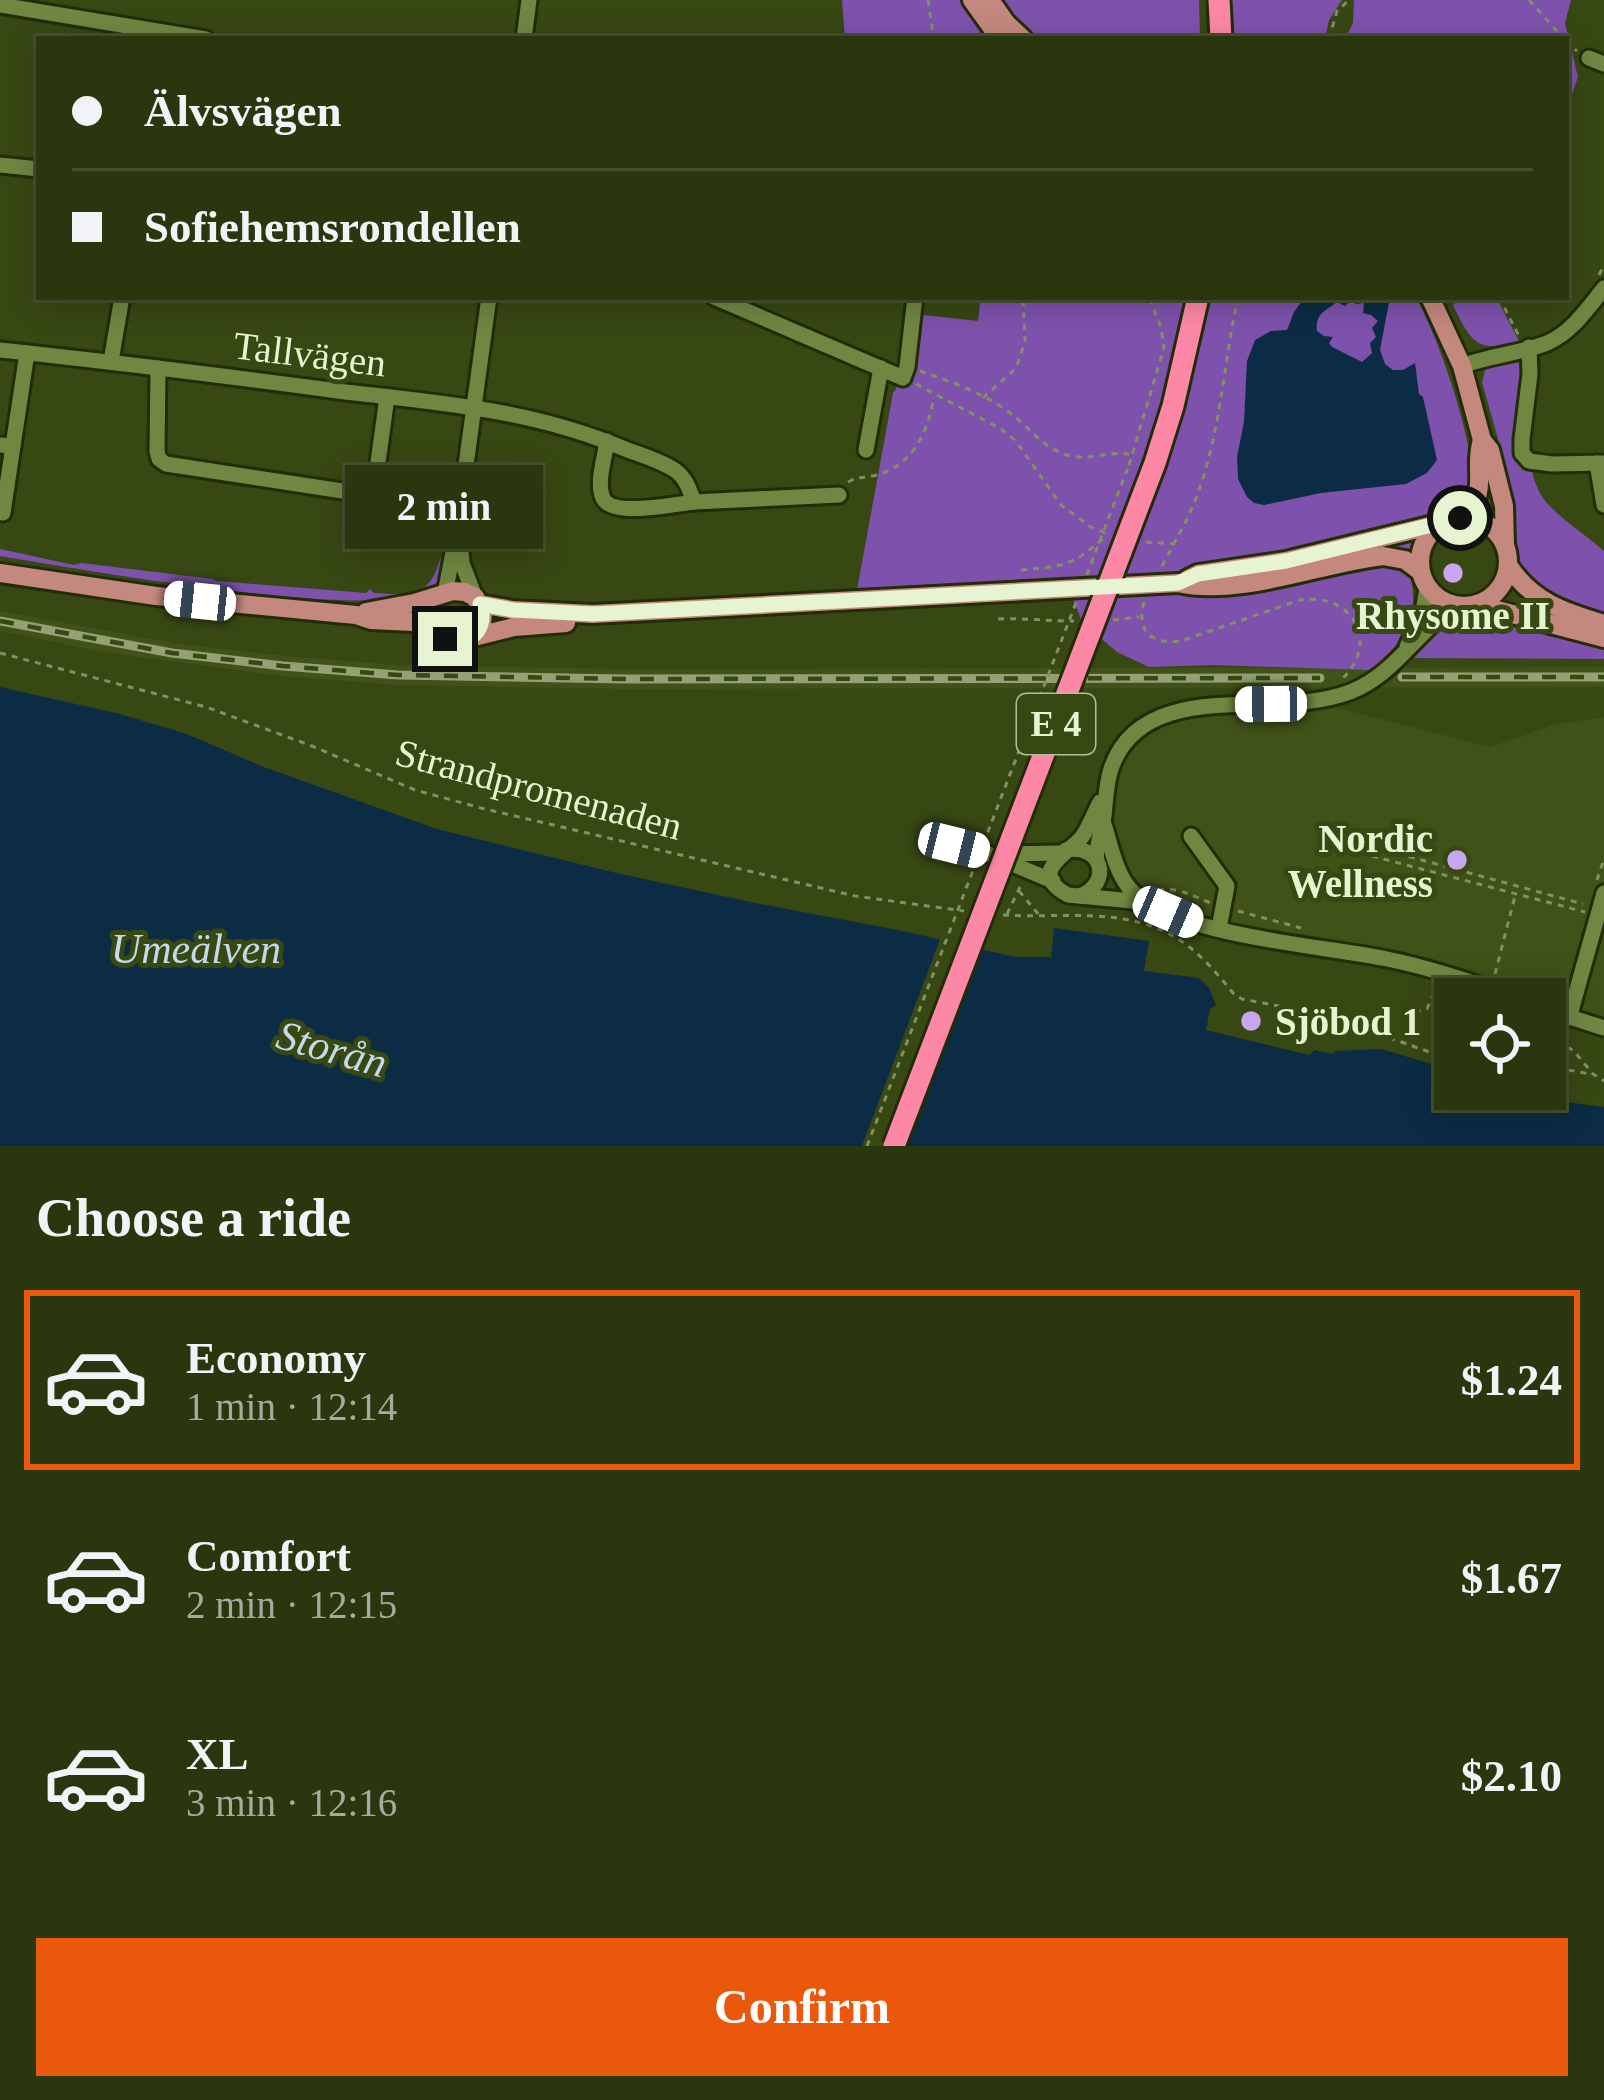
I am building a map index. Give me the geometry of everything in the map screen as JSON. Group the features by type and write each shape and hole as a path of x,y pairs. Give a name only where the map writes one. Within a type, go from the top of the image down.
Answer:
{"highway":[{"path":"1204,0 1207,36"},
{"path":"1219,0 1221,36"},
{"name":"E 4","path":"883,1146 1153,432 1185,300"},
{"name":"E 4","path":"894,1146 1148,481 1174,406 1197,300"}],"main road":[{"path":"972,0 998,36"},
{"path":"990,0 1020,36"},
{"path":"1431,300 1462,366 1504,506 1504,581 1478,605"},
{"path":"1424,579 1420,556 1430,533 1469,511 1479,495 1482,440"},
{"path":"1178,583 1198,574 1286,561 1452,520 1474,519 1488,525 1520,583 1540,600 1604,624"},
{"path":"356,615 453,591 513,610 593,614 1178,583 1197,587 1384,556 1405,560 1435,596 1456,606 1478,605 1604,638"},
{"path":"0,573 156,596 413,622 454,642 593,614"},
{"path":"438,632 434,609 444,595"},
{"path":"473,637 484,618 478,600"}],"street":[{"path":"524,36 529,0"},
{"path":"0,5 188,36"},
{"path":"0,165 36,169"},
{"path":"1462,366 1525,344 1549,342 1604,288"},
{"path":"112,361 122,300"},
{"path":"444,595 489,300"},
{"path":"721,300 881,368 905,372 915,300"},
{"path":"1525,344 1522,453 1529,461 1600,464 1604,506"},
{"name":"Tallvägen","path":"0,350 474,406 565,425 674,470 694,502"},
{"path":"3,513 6,446 27,353"},
{"path":"158,368 157,451 166,464 349,492 366,488 376,477 388,397"},
{"path":"866,450 881,368"},
{"path":"607,441 601,486 610,506 624,509 833,495"},
{"path":"457,531 462,562 478,600"},
{"path":"1405,652 1423,611 1424,579"},
{"path":"1053,881 1053,864 1081,838 1104,794 1112,765 1134,734 1165,714 1200,706 1315,702 1334,697 1373,680 1456,606"},
{"path":"1078,896 1096,885 1104,794"},
{"path":"1103,822 1129,888"},
{"path":"1191,836 1227,886 1219,928"},
{"path":"954,845 1053,881 1064,893 1144,902 1193,922 1381,958 1452,978"},
{"path":"988,854 1083,849 1144,902"},
{"path":"1569,1018 1599,892"},
{"path":"1566,1017 1604,1028"}],"path":[{"path":"928,0 934,36"},
{"path":"1330,36 1337,11 1349,0"},
{"path":"1529,0 1561,36"},
{"path":"983,398 1016,368 1025,342 1023,300"},
{"path":"867,1146 1129,465 1164,348 1150,300"},
{"path":"1162,566 1204,474 1238,300"},
{"path":"1500,300 1525,344"},
{"path":"905,372 935,394 1001,429 1016,441 1061,506 1111,536 1064,566 1021,570"},
{"path":"905,372 955,383 1006,410 1047,446 1065,454 1083,458 1132,454"},
{"path":"833,495 855,477 883,474 900,464 928,426 935,394"},
{"path":"1144,541 1174,544"},
{"path":"1144,602 1143,627 1165,643 1300,600 1330,600 1349,614 1357,630 1360,648 1354,667"},
{"path":"998,620 1038,617"},
{"name":"Strandpromenaden","path":"0,653 206,707 415,790 481,808 856,896 964,911"},
{"path":"1374,847 1594,910"},
{"path":"1372,856 1594,910"},
{"path":"1599,892 1604,859"},
{"path":"1455,878 1457,870"},
{"path":"1144,902 1159,890 1172,888 1222,908 1301,928"},
{"path":"1524,896 1526,889"},
{"path":"1040,917 1019,892 1006,915 1040,917 1120,917 1149,923 1188,946 1242,999 1325,1015 1434,1055"},
{"path":"1494,978 1516,894"},
{"path":"1415,1012 1427,1009 1434,992"},
{"path":"1566,1047 1604,1081"},
{"path":"1566,1070 1593,1074"}],"shaded area":[{"path":"842,0 1199,0 1200,36 845,36"},
{"path":"1225,0 1342,0 1326,36 1226,36"},
{"path":"1354,0 1571,0 1565,23 1568,36 1346,36 1353,23"},
{"path":"1569,40 1578,77 1569,102"},
{"path":"981,300 1417,300 1453,388 1468,444 1470,482 1463,497 1439,514 1429,533 1412,577 1409,621 1393,650 1369,670 1149,667 1117,652 1082,622 1069,588 855,601 893,393 903,378 914,314 978,321"},
{"path":"1498,300 1519,341 1493,346 1477,341 1459,317 1453,305"},
{"path":"1521,353 1538,363 1530,435 1537,487 1552,509 1604,551 1604,616 1541,588 1520,566 1513,511 1482,382 1485,370 1497,361"},
{"path":"0,549 74,565 398,594 424,587 440,559 444,560 428,591 397,599 349,600 153,581 0,556"},
{"path":"0,611 174,643 399,665 627,669 1604,667 1604,687 626,689 397,685 282,676 103,652 0,631"},
{"path":"1463,615 1604,649 1604,659 1412,658 1447,619"},
{"path":"1315,702 1489,747 1557,724 1604,717 1604,1028 1566,1016 1566,978 1442,978 1285,943 1144,902 1115,859 1104,794 1118,754 1165,714"}],"water":[{"path":"1303,300 1351,300 1389,300 1380,350 1393,370 1415,363 1437,460 1427,473 1406,484 1264,505 1247,497 1238,479 1237,457 1247,361 1255,340 1271,331 1287,330","holes":["1337,302 1364,303 1363,313 1378,321 1372,328 1376,337 1370,343 1372,353 1362,362 1332,347 1333,337 1317,331 1325,310"]},
{"name":"Umeälven","path":"0,687 187,734 261,766 437,829 612,872 1015,957 1051,957 1054,928 1149,941 1144,971 1199,978 1209,988 1216,1005 1210,1009 1206,1030 1309,1055 1315,1050 1333,1054 1381,1049 1434,1065 1434,1110 1566,1110 1566,1102 1604,1107 1604,1146 0,1146"}],"pier":[{"path":"942,934 977,942 901,1146 862,1146"}],"railway":[{"path":"0,621 172,653 398,675 1320,678"},
{"path":"1402,677 1604,677"}],"place":[{"name":"Rhysome II","path":"1453,573"},
{"name":"Nordic Wellness","path":"1457,860"},
{"name":"Sjöbod 1","path":"1251,1021"}],"route":[{"path":"445,639 464,641 478,632 484,618 480,604 593,614 1178,583 1198,574 1286,561 1460,518"}],"water label":[{"name":"Storån","path":"332,1049"}]}
